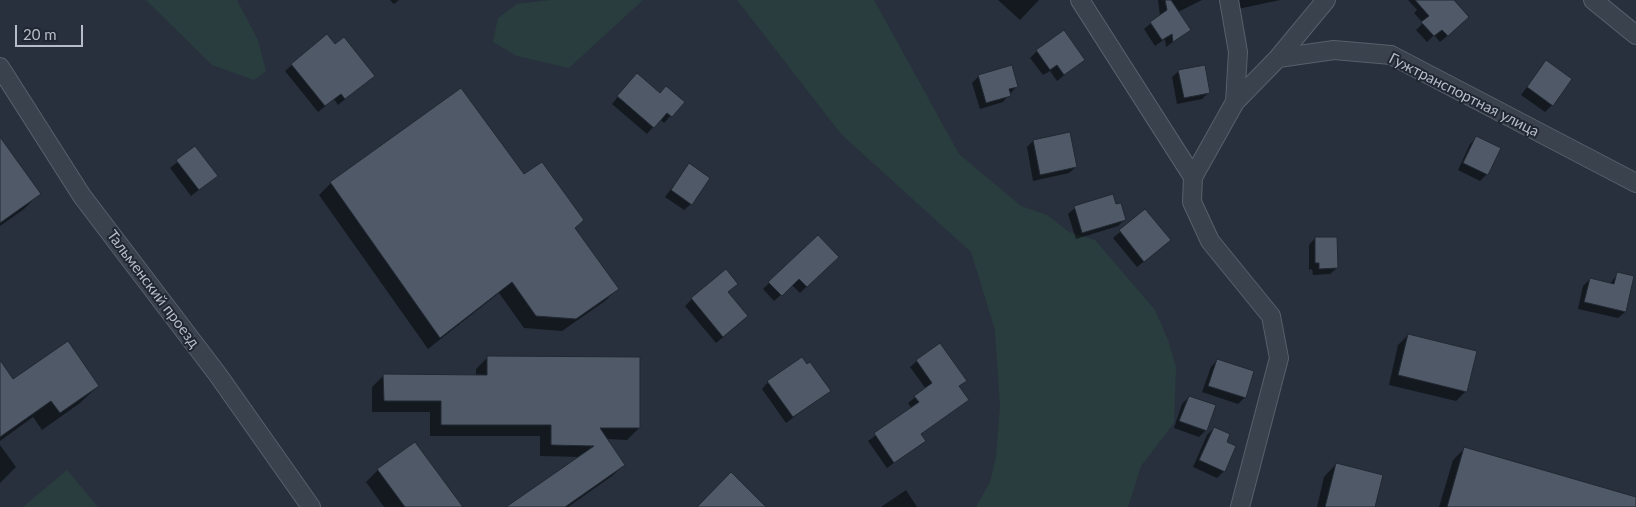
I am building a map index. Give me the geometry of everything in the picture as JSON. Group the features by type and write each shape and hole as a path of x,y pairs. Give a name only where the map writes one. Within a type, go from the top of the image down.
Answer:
{"street":[{"path":"1080,0 1193,177"},
{"path":"1229,0 1238,52 1235,102"},
{"path":"1240,507 1279,358 1271,316 1210,242 1192,202 1193,177 1235,102 1278,58 1326,0"},
{"path":"1593,0 1636,35"},
{"name":"Гужтранспортная улица","path":"1278,58 1334,50 1391,56 1636,183"},
{"name":"Тальменский проезд","path":"0,67 82,196 224,382 311,507"}],"shaded area":[{"path":"146,0 237,0 258,40 266,71 254,80 212,65"},
{"path":"551,0 643,0 569,68 517,56 493,42 498,18 517,4"},
{"path":"737,0 874,0 959,154 1021,206 1047,215 1069,232 1095,240 1155,310 1168,340 1176,367 1174,423 1141,466 1128,507 976,507 990,482 996,457 1000,406 995,330 971,252 841,134"},
{"path":"67,470 98,507 23,507"}],"building":[{"path":"1165,0 1171,0 1191,30 1173,42 1172,34 1162,40 1150,22 1167,10"},
{"path":"1415,0 1454,0 1469,17 1448,36 1442,30 1434,36 1421,22 1429,16"},
{"path":"1064,30 1085,60 1064,75 1057,65 1050,70 1036,50"},
{"path":"327,34 335,44 344,37 375,76 345,99 341,94 325,106 291,64"},
{"path":"1546,60 1572,79 1553,106 1527,87"},
{"path":"1012,65 1018,87 1009,89 1011,96 986,103 978,75"},
{"path":"1205,65 1210,93 1184,98 1178,70"},
{"path":"637,73 660,93 666,86 685,102 672,117 667,113 654,128 617,96"},
{"path":"461,88 524,174 542,162 584,220 575,228 619,289 576,319 536,316 512,282 440,338 330,182"},
{"path":"1070,132 1077,167 1040,175 1033,140"},
{"path":"1476,136 1501,148 1488,175 1463,163"},
{"path":"0,137 41,194 0,223"},
{"path":"195,146 218,176 199,190 176,160"},
{"path":"689,163 710,178 692,205 671,190"},
{"path":"1113,194 1116,204 1121,203 1126,220 1082,233 1074,206"},
{"path":"1145,209 1171,240 1144,262 1119,230"},
{"path":"818,235 839,257 807,287 799,279 782,296 768,282"},
{"path":"1315,237 1337,237 1338,268 1319,269 1319,263 1315,263"},
{"path":"726,269 738,284 728,292 748,316 723,337 691,298"},
{"path":"1617,272 1634,276 1626,312 1584,302 1590,278 1614,284"},
{"path":"1408,334 1477,351 1467,392 1398,375"},
{"path":"68,341 99,386 60,413 51,401 0,437 0,360 13,379"},
{"path":"940,343 967,381 959,386 969,400 921,434 926,441 894,463 874,433 919,402 914,396 932,383 916,360"},
{"path":"487,356 640,357 640,428 600,428 625,465 565,507 506,507 594,446 551,445 551,425 441,425 441,401 384,401 383,374 487,375"},
{"path":"802,357 807,364 810,362 831,391 793,417 767,381"},
{"path":"1217,359 1254,371 1246,398 1208,386"},
{"path":"1189,396 1216,405 1207,431 1179,421"},
{"path":"1214,427 1230,434 1227,442 1236,446 1225,472 1199,460"},
{"path":"415,442 463,507 405,507 377,469"},
{"path":"1464,447 1636,497 1636,507 1447,507"},
{"path":"1336,463 1383,475 1375,507 1325,507"},
{"path":"731,472 766,507 697,507"}]}
